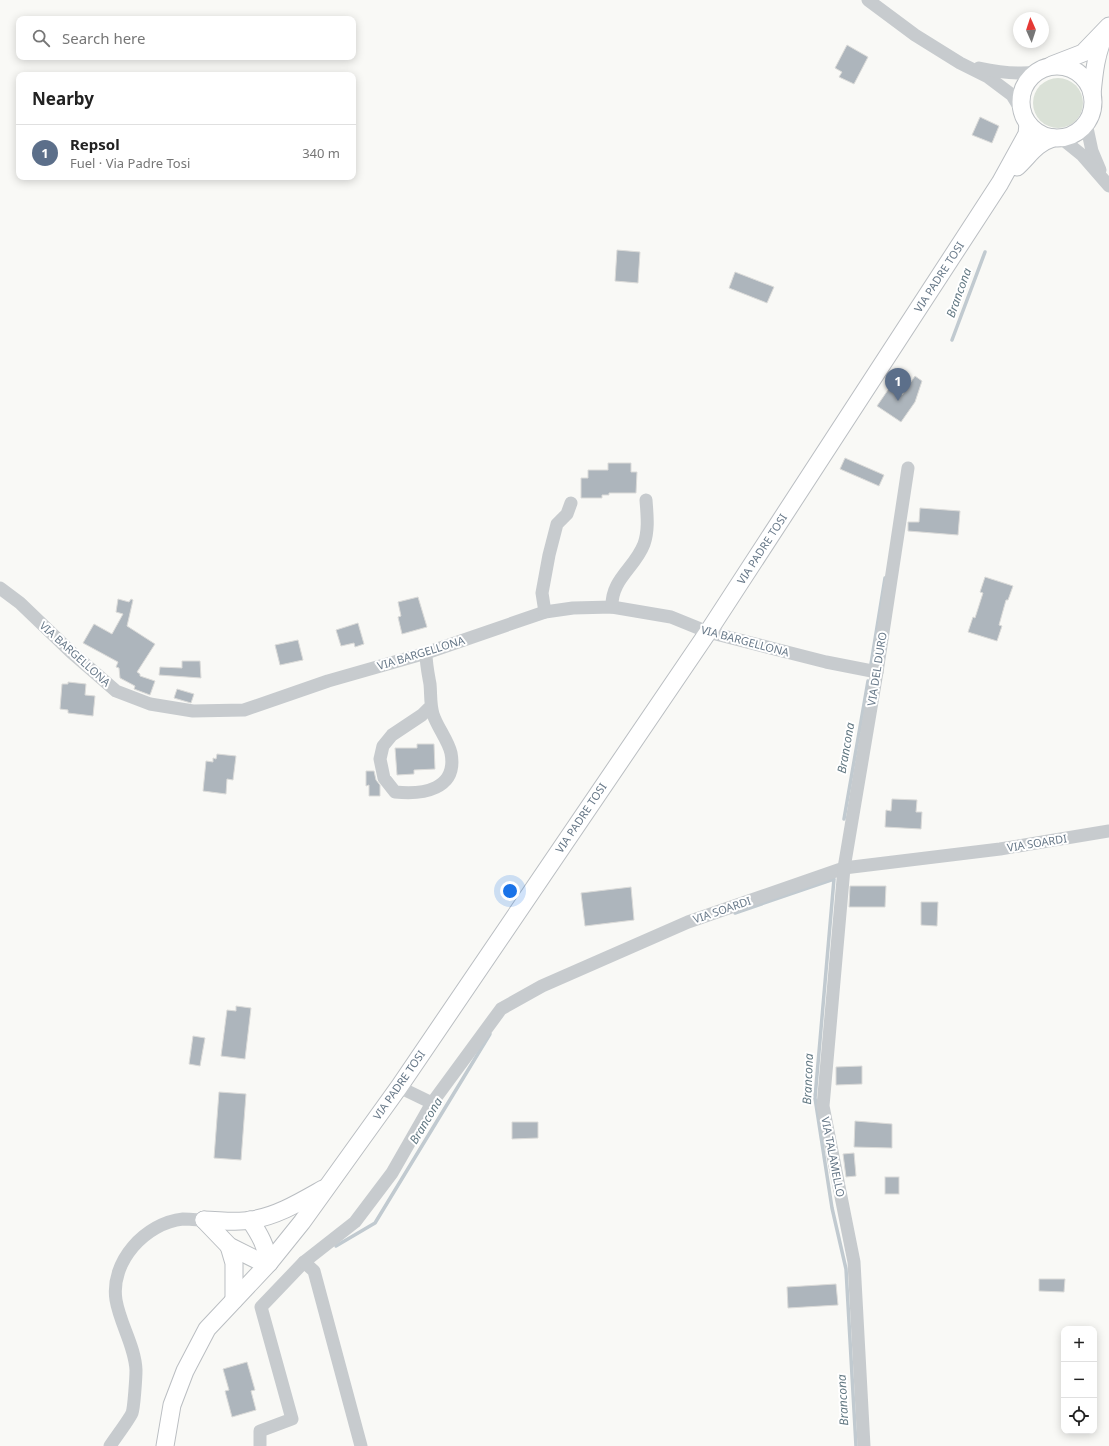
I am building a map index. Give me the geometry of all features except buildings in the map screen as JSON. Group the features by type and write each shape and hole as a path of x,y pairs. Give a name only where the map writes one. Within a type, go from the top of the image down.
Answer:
{"main road":[{"path":"1057,138 1042,136 1028,124 1022,114 1020,108 1021,93 1025,84 1031,75 1042,69 1083,53 1109,26"},
{"path":"1000,183 1032,150 1042,142 1073,135 1086,123 1093,109 1092,94 1100,46 1109,26"},
{"path":"1042,69 1063,66 1074,70 1084,77 1092,94"},
{"path":"1000,183 1027,134 1028,124"},
{"name":"VIA PADRE TOSI","path":"165,1446 172,1405 185,1371 207,1329 269,1263 302,1222 399,1087 708,632 1000,183"},
{"path":"204,1220 250,1220 270,1216 326,1187"},
{"path":"204,1220 229,1246 257,1260 269,1263 266,1248 259,1233 250,1220"},
{"path":"229,1246 234,1263 234,1300"}],"street":[{"path":"868,0 915,35 960,63 988,78 1012,96 1020,108"},
{"path":"960,63 995,71 1025,74 1042,69"},
{"path":"1086,123 1092,151 1107,184"},
{"path":"1057,138 1082,155 1107,184"},
{"name":"VIA DEL DURO","path":"844,868 878,672 908,468"},
{"path":"612,607 612,598 616,586 638,556 644,543 648,517 646,500"},
{"path":"545,612 542,593 549,555 557,524 567,514 571,503"},
{"name":"VIA BARGELLONA","path":"0,588 20,603 116,691 150,704 193,711 244,710 328,681 426,653 545,612 573,608 612,607 671,617 708,632 826,662 878,672"},
{"path":"426,653 431,706 436,723 451,753 451,770 443,784 432,790 412,794 395,792 384,778 380,759 383,746 392,735 422,715 431,706"},
{"name":"VIA SOARDI","path":"432,1104 501,1009 542,986 688,922 844,868 1000,849 1109,831"},
{"name":"VIA TALAMELLO","path":"844,868 823,1106 854,1262 864,1446"},
{"path":"260,1445 260,1431 292,1420 261,1307 304,1262 355,1222 392,1173 432,1104 399,1087"},
{"path":"110,1446 132,1413 136,1370 130,1342 116,1300 116,1282 122,1263 131,1248 145,1234 161,1225 182,1219 204,1220"},
{"path":"304,1262 314,1271 361,1446"}],"shaded area":[{"path":"1058,78 1067,80 1078,89 1083,103 1081,112 1072,123 1058,128 1049,126 1038,117 1033,103 1035,94 1044,83"}],"waterway":[{"name":"Brancona","path":"952,340 985,252"},
{"name":"Brancona","path":"871,664 885,578"},
{"name":"Brancona","path":"844,819 868,681"},
{"name":"Brancona","path":"735,913 834,879 815,1098 832,1208 846,1269 856,1446"},
{"name":"Brancona","path":"336,1246 375,1223 490,1034"}],"place":[{"name":"Repsol","path":"898,401"}]}
